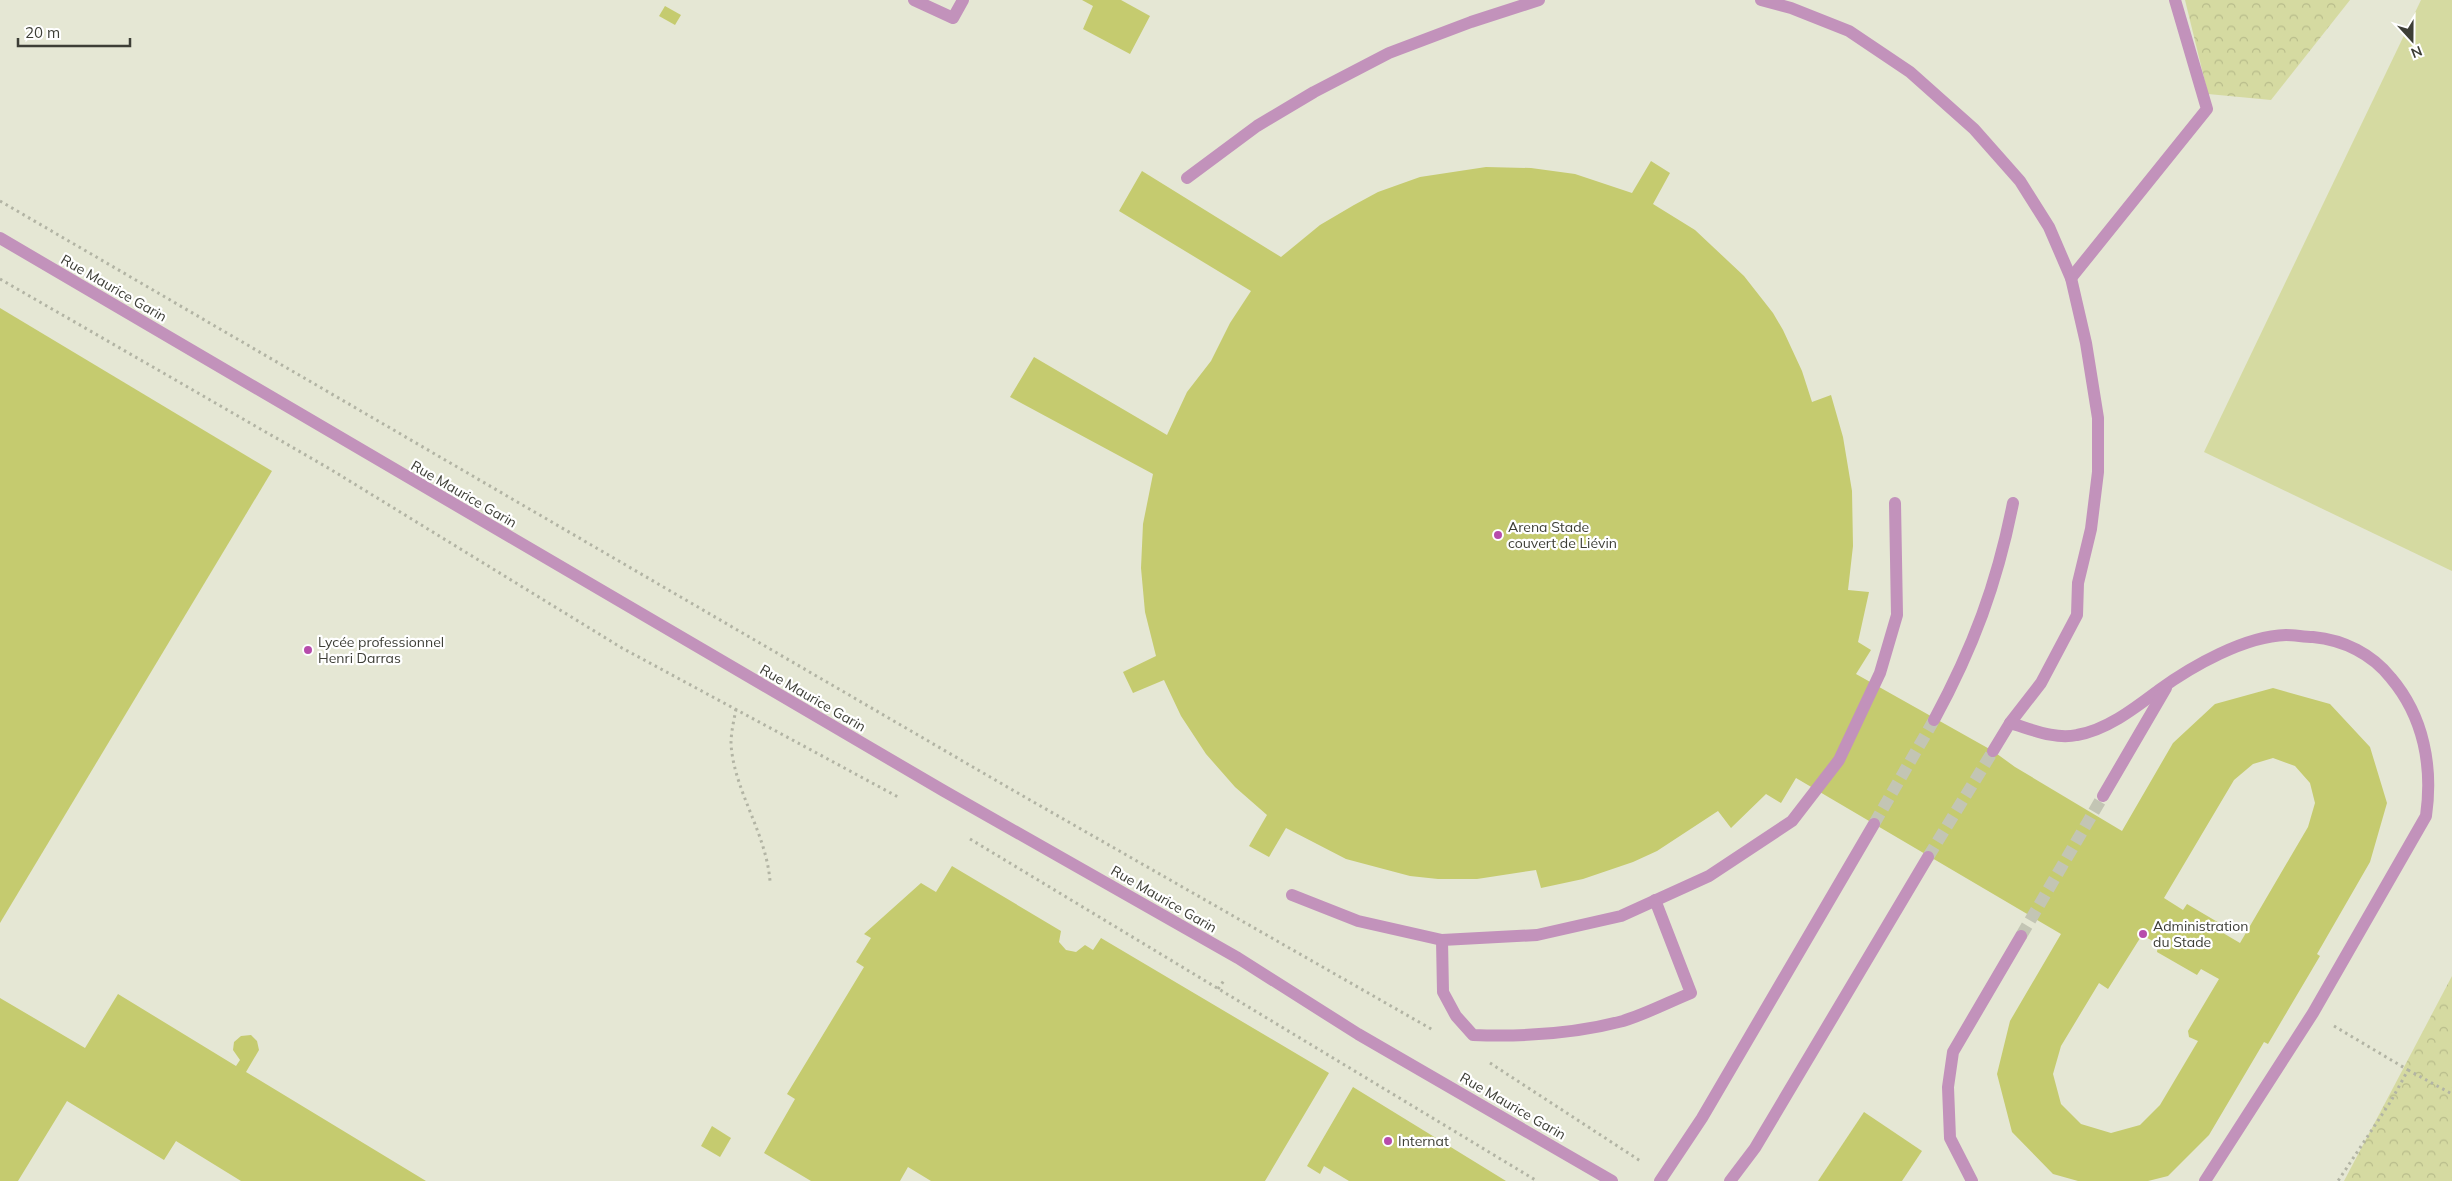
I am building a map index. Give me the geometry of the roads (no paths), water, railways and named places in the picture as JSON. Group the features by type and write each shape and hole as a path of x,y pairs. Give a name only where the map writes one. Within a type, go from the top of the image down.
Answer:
{"street":[{"path":"914,0 953,18 963,0"},
{"path":"1188,178 1257,126 1314,92 1389,53 1471,22 1540,0"},
{"path":"1761,0 1791,8 1849,31 1910,72 1974,128 2020,181 2049,227 2071,278 2086,343 2098,418 2098,472 2091,528 2078,583 2077,615 2041,683 2010,723 1993,751"},
{"path":"2071,278 2207,109 2175,0"},
{"name":"Rue Maurice Garin","path":"0,238 918,777 1238,958 1358,1034 1612,1181"},
{"path":"1292,895 1358,921 1442,940 1538,935 1622,916 1709,876 1792,820 1839,760 1880,674 1898,615 1895,503"},
{"path":"1934,720 1961,671 1978,630 2001,558 2013,503"},
{"path":"2010,723 2049,735 2076,736 2101,727 2135,708 2169,683 2203,662 2244,644 2286,635 2321,638 2351,646 2380,664 2401,690 2417,722 2427,756 2430,788 2426,816 2312,1013 2205,1181"},
{"path":"2103,796 2169,683"},
{"path":"1661,1178 1702,1118 1874,824"},
{"path":"1730,1181 1755,1148 1928,856"},
{"path":"1442,940 1443,992 1456,1016 1473,1035 1507,1036 1578,1029 1624,1020 1691,993 1655,900"},
{"path":"1972,1181 1950,1138 1948,1087 1953,1052 2021,936"}],"tunnel":[{"path":"1874,824 1934,720"},
{"path":"1928,857 1993,751"},
{"path":"2021,936 2103,796"}],"place":[{"name":"Arena Stade couvert de Liévin","path":"1498,535"},
{"name":"Lycée professionnel Henri Darras","path":"308,650"},
{"name":"Administration du Stade","path":"2143,934"},
{"name":"Internat","path":"1388,1141"}]}
